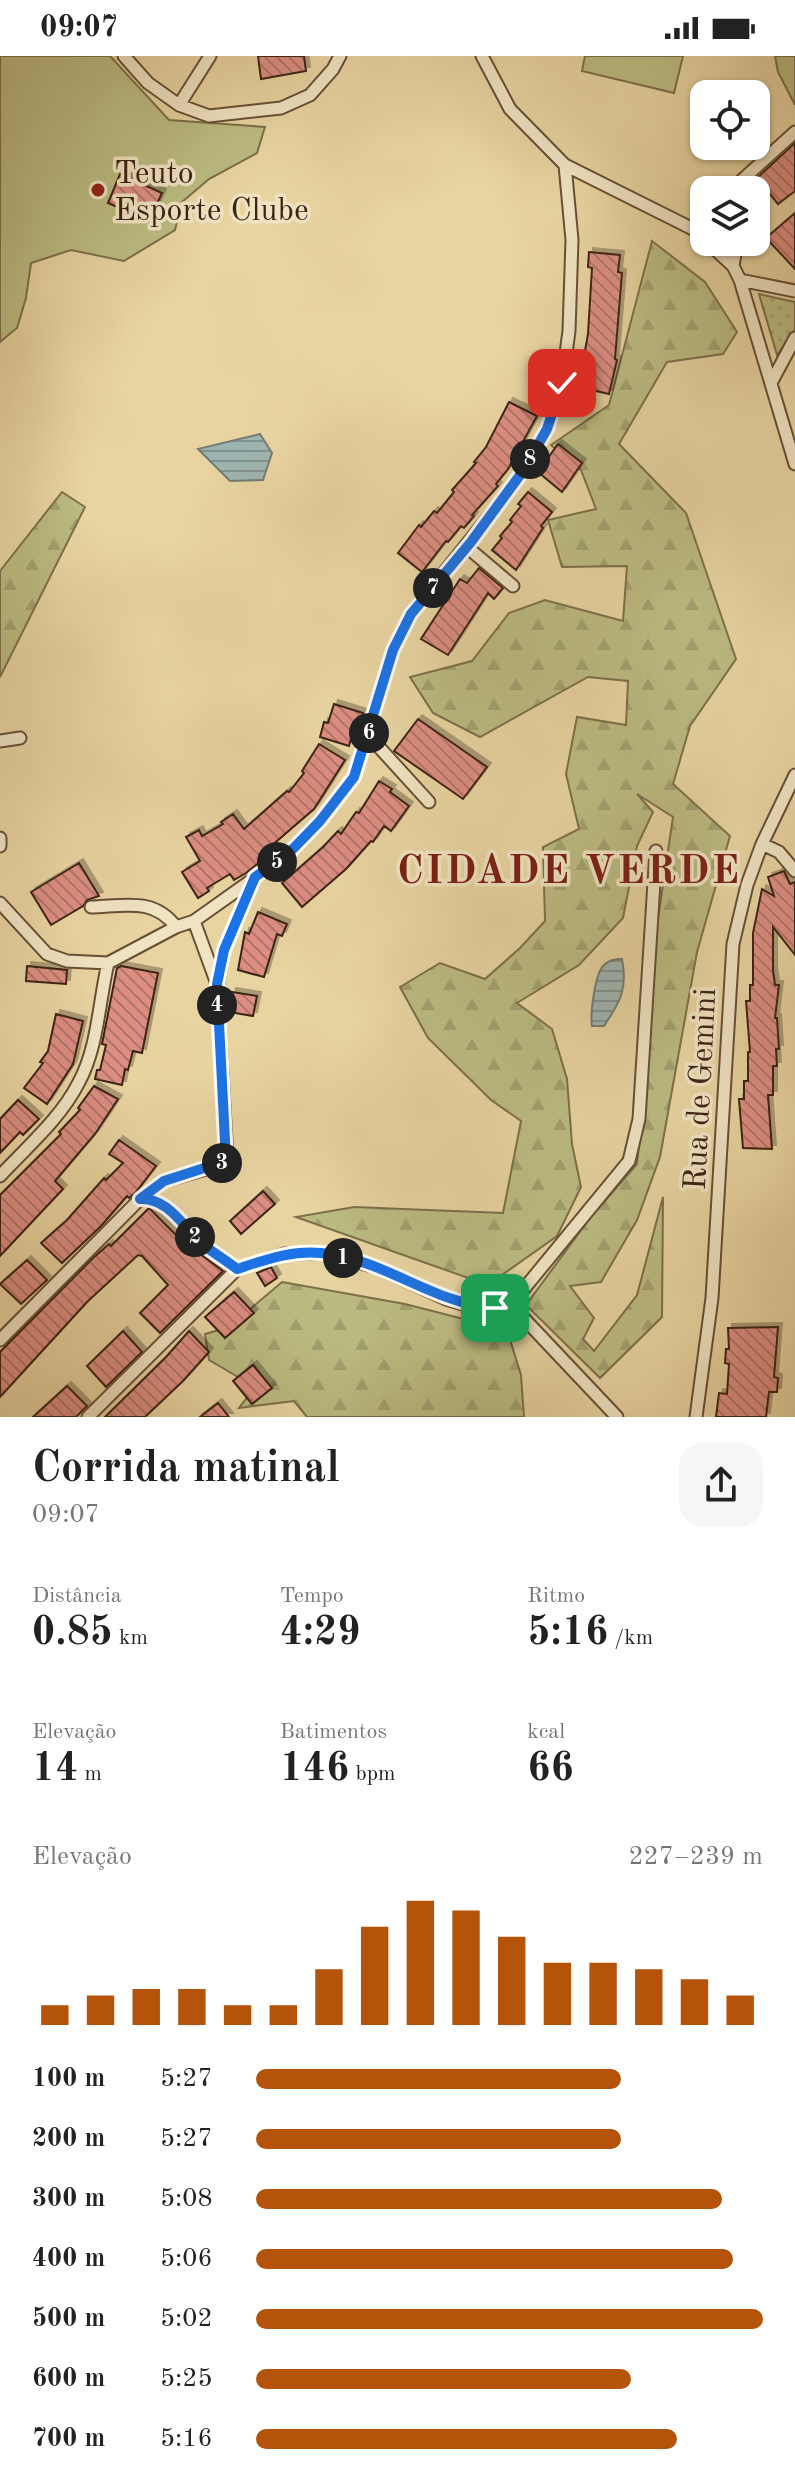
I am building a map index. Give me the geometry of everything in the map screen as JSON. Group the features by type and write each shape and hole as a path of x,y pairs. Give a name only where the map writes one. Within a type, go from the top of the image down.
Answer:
{"street":[{"path":"124,56 148,83 179,105 209,116 281,108 310,95 340,56"},
{"path":"179,105 210,56"},
{"path":"482,56 510,109 565,165 690,228"},
{"path":"746,176 795,132"},
{"path":"0,903 17,925 47,954 67,961 108,963 176,927 194,921 287,855 320,821 354,777 393,650 411,614 467,547 523,471 547,429 562,383 569,331 572,240 565,165"},
{"path":"722,256 733,266 740,280 792,444 795,464"},
{"path":"733,266 735,256"},
{"path":"740,280 795,291"},
{"path":"771,383 795,338"},
{"path":"467,547 513,586"},
{"path":"368,735 429,802"},
{"path":"0,741 20,738"},
{"name":"Rua de Gemini","path":"696,1417 712,1298 733,944 747,885 762,844 795,775"},
{"path":"0,838 0,846"},
{"path":"762,844 779,852 795,871"},
{"path":"509,1307 629,1161 635,1143 656,851"},
{"path":"0,1340 140,1199 164,1181 220,1165 227,1159 217,984 224,950 255,877"},
{"path":"91,907 142,905 157,908 176,927"},
{"path":"194,921 217,984"},
{"path":"0,1176 64,1105 80,1082 92,1043 108,963"},
{"path":"140,1199 151,1199 163,1205 204,1245 237,1269"},
{"path":"88,1417 237,1269 285,1254 322,1253 376,1267 446,1299 473,1307 509,1307 526,1319 617,1417"}],"green space":[{"name":"Teuto Esporte Clube","path":"0,56 110,56 169,120 265,127 257,153 209,179 182,202 175,230 124,261 71,250 31,263 26,298 17,328 0,342"},
{"path":"585,56 683,56 674,93 582,71"},
{"path":"775,56 795,56 795,105 778,72"},
{"path":"652,241 705,282 737,332 723,354 667,362 619,444 686,513 736,659 690,726 673,784 730,836 697,952 660,1157 637,1220 601,1282 570,1286 594,1318 583,1339 594,1351 637,1295 663,1197 662,1317 600,1378 526,1305 590,1218 637,1164 658,919 673,817 637,794 653,812 637,846 623,918 579,965 517,1003 552,1029 567,1079 572,1144 581,1187 557,1236 488,1285 296,1217 354,1207 503,1213 521,1121 491,1100 428,1038 400,987 440,963 485,979 545,921 543,847 579,829 566,774 577,717 626,725 628,681 588,677 480,737 433,713 410,677 472,661 509,613 545,600 623,621 627,566 562,567 548,520 596,509 581,470 551,445 609,405"},
{"path":"759,294 795,302 795,330 777,355"},
{"path":"62,492 85,507 0,677 0,571"},
{"path":"282,1282 405,1304 507,1330 521,1375 524,1417 307,1417 294,1401 239,1408 255,1387 209,1360 205,1334 229,1327"}],"water":[{"path":"260,434 272,453 263,480 230,481 198,449"},
{"path":"622,959 624,979 618,1002 604,1026 592,1026 594,995 600,971 610,961"}],"building":[{"path":"258,56 304,56 306,71 261,79"},
{"path":"795,143 795,191 778,204 770,194 770,176 759,176"},
{"path":"120,174 162,193 149,221 108,203"},
{"path":"795,213 795,269 770,242 770,235"},
{"path":"589,252 620,255 618,272 622,273 617,360 609,394 579,387 587,352 592,268 588,267"},
{"path":"509,402 537,416 508,469 496,484 498,486 464,528 461,526 446,541 422,572 398,553 419,525 421,527 434,511 437,513 476,463"},
{"path":"558,444 582,463 562,492 538,472"},
{"path":"528,492 552,512 516,570 492,550"},
{"path":"479,568 503,588 494,599 488,593 448,655 421,639 460,579 467,583"},
{"path":"334,704 363,713 349,746 320,737"},
{"path":"418,719 487,767 463,799 394,751"},
{"path":"319,744 345,760 314,809 262,854 265,858 246,873 234,880 230,874 207,888 209,891 198,898 182,872 200,861 186,837 199,830 202,836 233,814 244,829 289,792 304,773 302,771"},
{"path":"379,781 409,806 391,831 384,826 346,869 302,907 282,883 338,831 341,834"},
{"path":"79,863 99,896 87,900 83,906 51,925 31,892"},
{"path":"784,871 790,884 795,882 795,955 773,927 773,970 775,985 779,985 775,1018 779,1049 776,1049 777,1066 773,1066 773,1095 768,1095 772,1149 743,1148 739,1099 744,1099 744,1081 748,1081 750,1052 746,1001 750,1001 750,985 753,985 753,933 762,889 774,896 768,877"},
{"path":"258,912 287,924 282,936 277,934 264,977 238,970 245,932 249,934"},
{"path":"27,966 67,970 66,984 26,981"},
{"path":"121,966 158,973 142,1053 133,1051 122,1085 95,1079 106,1045 102,1044 117,968"},
{"path":"232,992 257,996 253,1016 229,1012"},
{"path":"56,1014 83,1021 73,1064 47,1104 24,1088 43,1063 40,1062 48,1051"},
{"path":"94,1086 118,1099 95,1134 55,1181 63,1189 0,1256 0,1195 61,1134 59,1132 80,1110 78,1108"},
{"path":"18,1100 39,1119 23,1135 20,1132 0,1153 0,1119"},
{"path":"119,1140 156,1166 136,1192 129,1198 127,1196 62,1263 41,1243 67,1220 104,1178 106,1180 123,1163 109,1154"},
{"path":"263,1191 275,1204 241,1234 230,1221"},
{"path":"149,1208 181,1240 184,1237 223,1271 160,1333 140,1313 168,1285 138,1255 87,1302 0,1397 0,1352 93,1258 109,1244 111,1246"},
{"path":"27,1260 47,1280 21,1304 0,1284"},
{"path":"271,1267 277,1278 265,1286 257,1273"},
{"path":"234,1292 254,1313 225,1338 205,1317"},
{"path":"778,1327 774,1377 778,1378 777,1392 769,1392 766,1417 716,1417 719,1393 727,1394 729,1364 725,1363 726,1349 729,1349 728,1328"},
{"path":"123,1331 142,1352 106,1387 87,1366"},
{"path":"189,1331 209,1352 183,1381 145,1417 105,1417 166,1357"},
{"path":"253,1365 272,1388 252,1404 233,1381"},
{"path":"67,1386 87,1406 76,1417 33,1417"},
{"path":"218,1403 229,1417 200,1417"}],"place":[{"name":"Teuto Esporte Clube","path":"98,190"}],"district":[{"name":"CIDADE VERDE","path":"569,869"}],"route":[{"path":"495,1308 473,1307 446,1299 376,1267 322,1253 285,1254 237,1269 204,1245 163,1205 151,1199 140,1199 164,1181 226,1161 217,984 224,950 255,877 287,855 320,821 354,777 393,650 411,614 471,542 523,471 547,429 562,383"}]}
